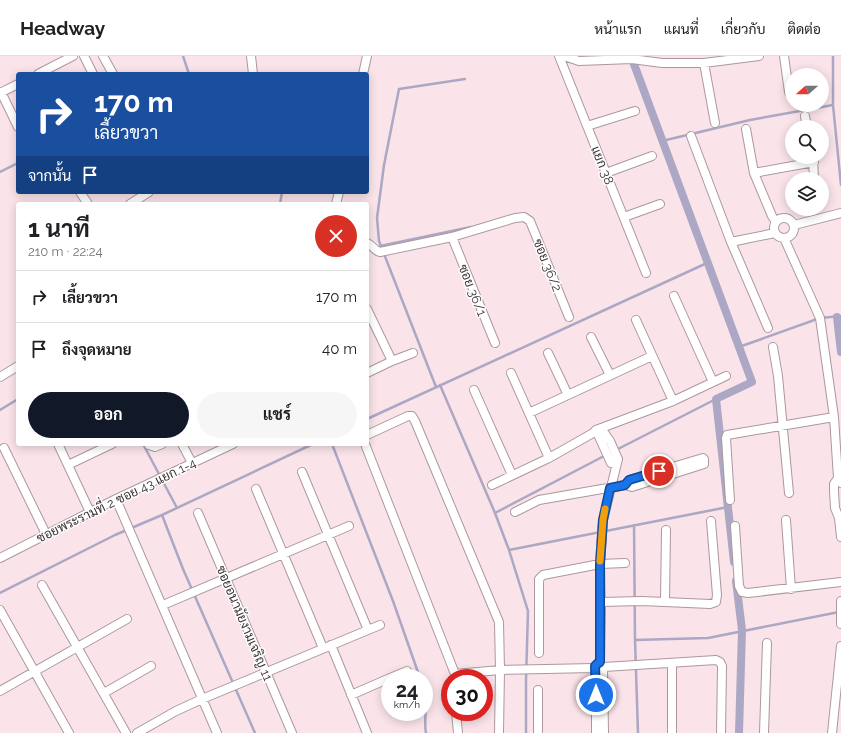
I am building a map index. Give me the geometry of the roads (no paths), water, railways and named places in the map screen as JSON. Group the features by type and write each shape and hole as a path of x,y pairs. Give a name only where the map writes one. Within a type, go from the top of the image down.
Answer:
{"street":[{"path":"42,72 73,56"},
{"path":"84,56 92,72"},
{"path":"103,56 112,72"},
{"path":"251,56 253,72"},
{"path":"363,72 367,56"},
{"name":"แยก 38","path":"559,56 646,274"},
{"path":"564,56 579,61 663,60 704,63 759,56"},
{"path":"784,56 786,68"},
{"path":"704,63 715,123"},
{"path":"16,85 1,93 16,123"},
{"path":"587,126 635,111"},
{"path":"805,116 806,120"},
{"path":"746,129 754,173 770,212 776,222"},
{"path":"691,136 731,242 768,328"},
{"path":"606,173 652,156"},
{"path":"754,173 792,164"},
{"path":"133,202 146,194"},
{"path":"624,217 660,204"},
{"path":"794,226 841,213"},
{"name":"ซอย 36/2","path":"452,237 514,218 524,217 530,221 569,317"},
{"path":"780,219 788,219 794,226 792,234 789,237 784,238 775,233 774,225 780,219"},
{"path":"731,242 775,233"},
{"path":"369,244 375,251 380,252 452,237"},
{"name":"ซอย 36/1","path":"452,237 495,343"},
{"path":"784,238 820,318 834,417 840,480 834,484 835,508 840,516 841,537"},
{"path":"674,296 713,382"},
{"path":"369,313 392,361"},
{"path":"636,320 673,401"},
{"path":"591,337 610,375"},
{"path":"773,347 778,376 789,493"},
{"path":"369,372 413,353"},
{"path":"548,353 568,395"},
{"path":"529,413 652,356"},
{"path":"0,376 16,367"},
{"path":"511,373 550,458"},
{"path":"492,484 550,458 599,429 673,401 726,376"},
{"path":"474,390 512,475"},
{"path":"369,434 408,416 412,416 415,420 499,622 499,733"},
{"path":"730,500 727,435 834,417"},
{"path":"599,429 615,462 603,520 600,564 600,732"},
{"path":"59,446 90,512"},
{"path":"68,465 108,446"},
{"path":"183,446 192,463"},
{"name":"ซอยพระรามที่ 2 ซอย 43 แยก 1-4","path":"0,558 165,475 229,446"},
{"path":"366,446 452,669"},
{"path":"4,448 46,534"},
{"path":"515,512 539,500 625,485 632,487 704,464 704,459 703,458 629,480 625,485"},
{"path":"302,472 368,630"},
{"path":"256,489 284,554 351,695 367,733"},
{"path":"116,499 217,733"},
{"name":"ซอยอนามัยงามเจริญ 11","path":"198,513 292,733"},
{"path":"786,520 791,589"},
{"path":"601,602 642,601 710,604 716,602 717,595 711,521"},
{"path":"163,606 349,526"},
{"path":"735,526 739,586 742,592 748,594 841,582"},
{"path":"665,602 666,530"},
{"path":"539,652 540,577 543,575 600,564 625,563"},
{"path":"42,585 126,733"},
{"path":"841,601 841,624"},
{"path":"0,610 69,733"},
{"path":"0,691 127,620"},
{"path":"138,733 202,699 380,625"},
{"path":"764,733 767,643"},
{"path":"832,733 841,646"},
{"path":"493,671 672,664 716,660 720,662 722,666 721,733"},
{"path":"672,664 672,733"},
{"path":"104,692 151,666"},
{"path":"351,695 381,682"},
{"path":"538,690 538,733"},
{"path":"457,721 458,733"}],"waterway":[{"path":"183,56 188,72"},
{"path":"631,56 752,382 716,399 734,562"},
{"path":"833,56 833,105 841,185"},
{"path":"436,387 379,241 377,218 384,165 399,89 465,79"},
{"path":"662,141 750,120 833,105"},
{"path":"0,172 16,164"},
{"path":"280,202 282,194"},
{"path":"380,246 471,227"},
{"path":"369,418 707,263"},
{"path":"739,347 820,318 841,316"},
{"path":"837,317 841,352"},
{"path":"440,385 495,513 509,550 528,611 526,733"},
{"path":"616,450 716,399"},
{"path":"0,410 16,400"},
{"path":"144,446 177,508"},
{"path":"0,593 115,535 162,515 309,446"},
{"path":"333,446 393,601 417,669"},
{"path":"495,513 606,455"},
{"path":"509,550 728,507"},
{"path":"162,515 183,569 255,733"},
{"path":"634,525 635,640 708,638 839,612"},
{"path":"736,581 742,630 739,733"},
{"path":"635,640 638,733"},
{"path":"425,721 426,733"}]}
